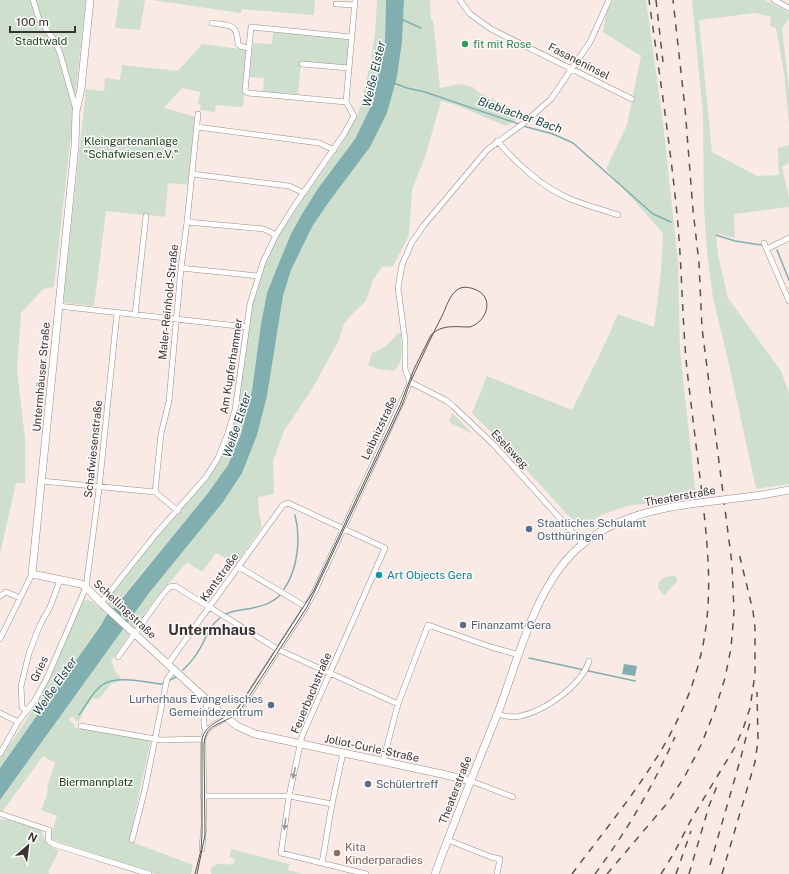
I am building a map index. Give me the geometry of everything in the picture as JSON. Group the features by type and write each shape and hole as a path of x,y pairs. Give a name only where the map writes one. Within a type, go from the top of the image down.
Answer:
{"main road":[{"name":"Untermhäuser Straße","path":"32,574 75,146 76,111 81,89 90,0"},
{"name":"Theaterstraße","path":"434,874 497,714 533,617 550,584 561,567 583,544 604,530 632,517 668,507 789,490"},
{"name":"Schellingstraße","path":"32,574 80,584 86,587 103,605 227,719"},
{"name":"Joliot-Curie-Straße","path":"227,719 242,729 255,734 471,781"}],"street":[{"name":"Untermhäuser Straße","path":"33,0 39,19 54,40 60,54 76,111"},
{"name":"Fasaneninsel","path":"460,0 470,14 491,29 632,99"},
{"path":"410,382 407,378 405,369 405,340 398,295 402,265 406,253 417,233 477,161 497,142 518,128 551,99 590,42 609,0"},
{"path":"774,0 789,8"},
{"path":"336,4 355,2 352,37 346,102 248,93 245,91 251,27 352,37"},
{"path":"212,23 232,27 237,34 238,44 249,48"},
{"path":"302,64 349,68"},
{"name":"Am Kupferhammer","path":"103,605 156,534 178,511 206,477 218,458 235,410 250,304 263,262 276,235 334,150 354,116 346,102"},
{"name":"Maler-Reinhold-Straße","path":"155,492 161,434 169,400 181,268 198,114"},
{"path":"197,128 319,142 334,150"},
{"path":"497,142 522,168 547,187 568,198 618,215"},
{"path":"192,174 289,186 304,193"},
{"path":"135,315 146,216"},
{"path":"187,222 264,229 276,235"},
{"path":"767,249 789,238"},
{"path":"764,243 789,301"},
{"path":"181,268 258,276"},
{"path":"58,306 247,327"},
{"name":"Schafwiesenstraße","path":"86,587 97,510 117,313"},
{"name":"Leibnizstraße","path":"206,731 208,728 227,719 240,709 306,607 401,405 410,382"},
{"name":"Eselsweg","path":"410,382 430,391 453,406 494,445 583,544"},
{"path":"41,481 155,492 178,511"},
{"name":"Kantstraße","path":"168,664 283,505 288,503 343,528"},
{"name":"Feuerbachstraße","path":"322,863 281,853 289,796 302,736 385,548 343,528"},
{"path":"239,567 306,607"},
{"name":"Untermhäuser Straße","path":"0,639 32,574"},
{"path":"27,711 22,707 21,686 29,653 40,625 50,607 60,580"},
{"path":"118,657 134,632 168,587 175,586 278,650 398,704"},
{"name":"Gries","path":"0,754 18,722 35,700 86,587"},
{"path":"0,596 6,592 20,598"},
{"path":"382,761 398,704 428,626 519,655"},
{"path":"497,714 502,716 520,717 536,711 556,700 583,674 589,661"},
{"path":"132,840 145,789 167,679 174,670"},
{"path":"202,849 204,825 203,739 206,731 204,726 204,717 209,701"},
{"path":"0,713 18,722"},
{"path":"81,726 154,739 203,739"},
{"path":"343,753 332,804 322,863 366,874"},
{"name":"Joliot-Curie-Straße","path":"471,781 513,797"},
{"path":"203,796 289,796 332,804"},
{"path":"1,814 49,830 48,840 53,844 149,874"},
{"path":"448,840 491,857 500,859 497,874"}],"green space":[{"name":"Stadtwald","path":"0,0 86,0 54,287 43,289 21,313 17,369 25,439 25,483 16,483 0,554"},
{"path":"119,0 145,0 140,30 115,28"},
{"path":"152,0 315,0 314,15 242,9 241,13"},
{"path":"377,0 386,0 385,41 373,102 355,139 319,187 267,293 252,390 241,434 228,465 208,493 113,608 107,603 117,586 157,536 209,477 238,400 254,297 266,260 281,230 341,145 357,116 370,64 375,35"},
{"path":"404,0 430,0 431,20 433,20 440,88 460,84 473,87 478,92 517,111 520,115 516,120 506,126 456,105 441,101 425,157 412,190 409,235 393,266 382,267 373,280 366,301 344,324 338,342 312,389 284,431 273,461 274,494 258,497 259,514 262,527 236,564 216,553 202,572 187,562 156,598 134,628 128,622 257,435 267,396 283,296 291,270 313,225 387,113 397,77 402,42"},
{"path":"614,0 646,0 663,123 678,262 680,351 696,497 627,506 601,515 585,526 577,525 499,440 472,413 487,376 572,410 618,314 654,327 661,272 663,233 606,169 627,125 641,56 603,32 607,9"},
{"path":"692,0 765,0 789,13 789,18 782,29 789,88 789,124 784,73 776,28 770,26 771,17 755,13 699,20 712,152 757,176 779,175 778,148 789,145 789,163 782,167 789,198 789,207 734,214 735,238 716,233 718,255 728,298 781,371 789,393 789,484 756,489 713,298 707,251 704,209 703,114"},
{"path":"273,32 346,39 349,44 347,66 301,63 298,94 263,92 264,78 249,77 253,43 272,44"},
{"name":"Kleingartenanlage \"Schafwiesen e.V.\"","path":"202,44 248,50 243,107 216,105 215,112 200,110 201,105 198,104 200,92 182,88 164,108 196,117 188,185 168,183 165,217 106,211 94,306 66,303 63,300 86,89 104,91 105,78 120,80 122,65 178,71"},
{"path":"401,333 401,358 394,371 378,369 368,365 372,353 386,345 397,334"},
{"path":"453,414 473,434 449,422"},
{"path":"669,576 675,576 678,580 664,596 658,587 660,581"},
{"path":"83,601 92,601 107,615 0,768 0,759 34,707"},
{"name":"Biermannplatz","path":"123,629 129,635 111,661 115,671 120,676 121,681 111,684 99,699 93,698 85,708 78,723 72,716 69,720 75,725 74,727 77,728 151,739 129,841 193,865 191,874 156,874 50,839 57,816 41,810 47,795 48,784 55,763 43,756 2,812 0,812 0,800"},
{"path":"0,819 6,819 41,830 47,843 59,851 48,872 50,874 0,874"},
{"path":"231,849 289,864 288,870 304,874 211,874 211,868 217,865 233,865 235,859 229,857"}],"water":[{"path":"386,0 404,0 402,42 397,77 387,113 370,147 313,225 291,270 283,296 267,396 257,435 242,473 223,502 149,593 0,800 0,768 106,616 208,493 228,465 241,434 252,390 267,293 291,234 302,214 319,187 355,139 373,102 385,41"},
{"path":"624,664 637,666 635,676 622,674"}],"waterway":[{"path":"403,20 421,28"},
{"name":"Bieblacher Bach","path":"394,83 519,124"},
{"name":"Bieblacher Bach","path":"523,126 553,134 573,143 653,214 671,222"},
{"name":"Bieblacher Bach","path":"716,235 735,241 761,245"},
{"name":"Bieblacher Bach","path":"777,250 789,280"},
{"path":"284,589 289,581 297,553 298,533 295,515"},
{"path":"226,614 270,603 280,595"},
{"path":"183,670 196,656 210,629 220,618"},
{"path":"529,658 635,681"},
{"path":"170,680 176,677"},
{"path":"79,715 95,691 108,682 123,680 161,684 165,683"}],"tram line":[{"path":"195,874 201,850 202,739 204,733 212,725 239,707 313,592 400,405 414,369 431,335 435,331 444,328 470,327 481,320 487,308 485,297 481,292 463,287 457,290 450,299 438,323 435,330 431,338 412,378 402,405 307,607 241,709 229,718 212,727 205,737 205,835 197,874"}],"railway":[{"path":"572,874 642,780 673,730 695,676 706,630 708,608 709,585 707,541 687,370 677,214 668,134 649,0"},
{"path":"656,0 663,62"},
{"path":"607,874 669,801 686,774 701,745 715,710 725,678 731,648 734,612 732,564 702,328 699,263 693,210 685,108 673,0"},
{"path":"661,874 674,853 692,818 735,747 750,708 755,674 755,628 753,611 738,549"},
{"path":"722,874 755,762 758,741 757,692"},
{"path":"710,865 750,722"},
{"path":"595,874 639,808 675,737"},
{"path":"689,874 709,806 717,786"},
{"path":"676,874 691,831"}],"place":[{"name":"fit mit Rose","path":"465,44"},
{"name":"Staatliches Schulamt Ostthüringen","path":"529,529"},
{"name":"Art Objects Gera","path":"379,575"},
{"name":"Finanzamt Gera","path":"463,625"},
{"name":"Lurherhaus Evangelisches Gemeindezentrum","path":"271,705"},
{"name":"Schülertreff","path":"368,784"},
{"name":"Kita Kinderparadies","path":"337,853"}],"district":[{"name":"Untermhaus","path":"212,629"}],"water label":[{"name":"Weiße Elster","path":"374,74"},
{"name":"Weiße Elster","path":"237,425"},
{"name":"Weiße Elster","path":"55,686"}]}
